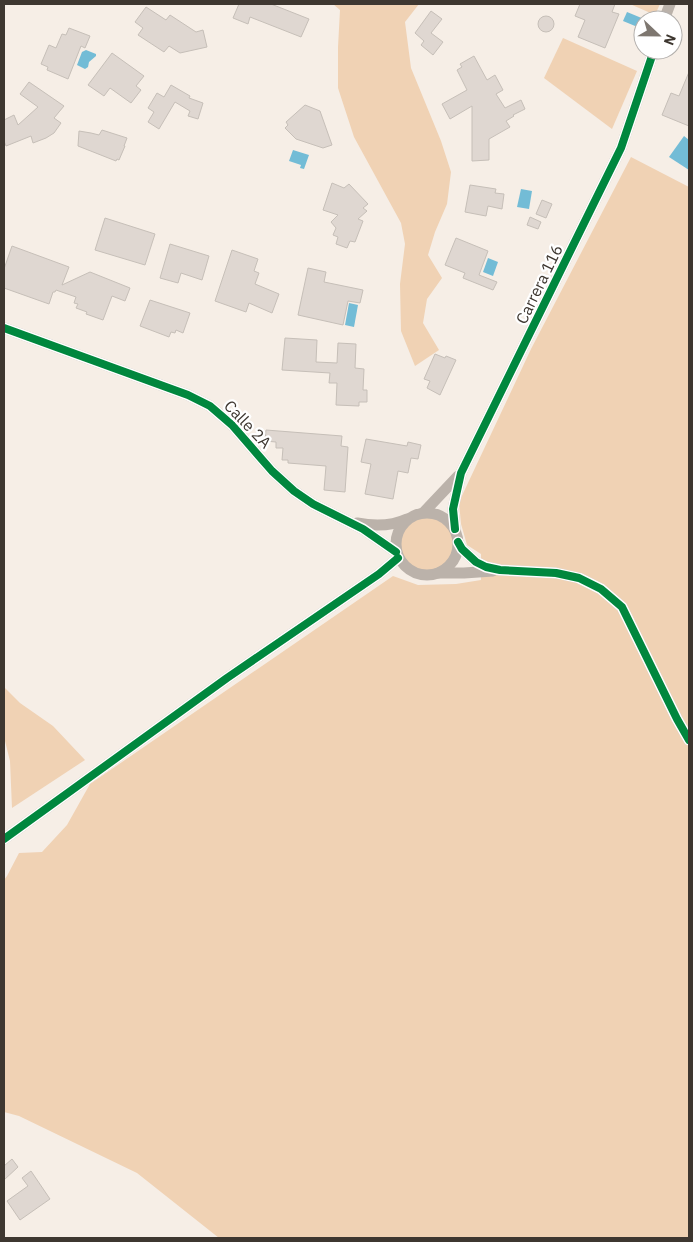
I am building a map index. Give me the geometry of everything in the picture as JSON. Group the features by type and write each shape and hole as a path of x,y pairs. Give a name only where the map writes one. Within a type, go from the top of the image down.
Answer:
{"street":[{"name":"Carrera 116","path":"424,512 450,487 461,473 621,148 651,60"},
{"name":"Calle 2A","path":"4,328 188,395 210,406 232,425 272,471 294,491 312,504 372,534 400,559"},
{"name":"Carrera 116","path":"455,529 453,509 461,473"},
{"path":"424,512 442,516 449,522 455,529 458,542 458,550 451,564 445,570 430,575 412,572 400,559 395,543 401,526 407,519 415,514 424,512"},
{"name":"Calle 2A","path":"350,522 366,525 390,524 407,519"},
{"path":"458,542 476,562 486,567 579,578 601,589 622,607 677,720 689,740"},
{"path":"4,840 227,678 400,559"},
{"path":"438,573 500,570"}],"shaded area":[{"path":"333,4 419,4 405,22 411,68 441,141 451,172 447,204 428,255 442,278 427,299 423,323 439,350 415,366 401,331 400,284 405,244 401,223 354,137 338,88 340,10"},
{"path":"630,4 660,4 657,10 644,10"},
{"path":"563,38 637,71 612,129 544,78"},
{"path":"631,157 689,187 689,1238 219,1238 137,1173 19,1116 4,1112 4,880 19,853 42,852 67,825 90,784 393,576 418,585 456,584 481,580 481,554 467,545 461,524 459,502 531,349"},
{"path":"421,513 433,513 449,522 456,532 458,544 456,556 449,566 433,575 421,575 410,570 401,561 396,550 396,538 401,527 410,518"},
{"path":"4,687 20,703 53,726 85,760 12,808 10,761 4,737"}],"water":[{"path":"627,12 633,14 633,25 623,21"},
{"path":"86,50 96,54 96,56 85,69 77,65 82,52"},
{"path":"684,136 689,140 689,170 669,157"},
{"path":"293,150 309,155 304,169 300,168 301,165 289,161"},
{"path":"521,189 532,191 529,209 517,207"},
{"path":"488,258 498,262 493,276 483,272"},
{"path":"349,303 358,305 354,327 345,325"}],"building":[{"path":"239,4 271,4 309,19 301,37 250,17 248,24 233,18"},
{"path":"580,4 615,4 612,12 619,14 605,48 578,37 585,20 575,16"},
{"path":"146,7 166,20 170,15 196,32 203,30 207,47 180,53 169,46 164,52 138,35 143,28 135,22"},
{"path":"431,11 442,19 431,33 443,42 433,55 421,45 424,41 415,33"},
{"path":"543,16 549,16 554,21 552,30 543,32 538,27 538,21"},
{"path":"69,28 90,36 85,48 81,46 68,79 47,70 48,67 41,64 49,45 56,48 62,34 66,35"},
{"path":"112,53 144,76 136,86 141,90 131,103 110,88 104,96 88,85"},
{"path":"474,56 487,80 495,75 503,90 496,94 505,108 521,100 525,109 506,121 510,127 489,139 489,160 472,161 472,106 450,119 442,104 467,90 457,70 462,67 460,64"},
{"path":"689,72 689,126 662,115 671,93 679,96"},
{"path":"29,82 64,106 54,118 61,123 54,133 46,138 33,143 31,136 6,146 4,141 4,120 14,115 18,125 38,107 20,94"},
{"path":"171,85 190,96 189,98 203,103 198,119 188,116 190,111 175,102 159,129 148,122 154,112 148,108 157,93 164,97"},
{"path":"305,105 320,111 332,145 323,148 296,139 285,128 288,125 286,122"},
{"path":"102,130 127,138 119,160 117,159 116,161 78,146 79,131 99,135"},
{"path":"332,183 344,188 349,184 368,204 363,208 367,211 358,219 363,221 355,242 350,241 347,248 336,244 338,237 333,235 336,228 331,222 338,215 323,210"},
{"path":"470,185 496,189 495,193 504,194 502,209 488,206 486,216 465,212"},
{"path":"542,200 552,204 546,218 536,214"},
{"path":"530,217 541,222 538,229 527,225"},
{"path":"105,218 155,234 145,265 95,250"},
{"path":"456,238 488,251 479,275 497,282 493,290 463,278 465,273 445,265"},
{"path":"170,244 209,256 202,280 181,273 178,283 160,278"},
{"path":"12,246 69,267 62,285 90,272 130,288 125,301 112,296 103,320 76,308 78,304 74,303 76,297 56,290 53,292 49,304 4,288 4,269"},
{"path":"232,250 258,259 254,271 259,273 255,284 279,294 272,313 249,303 246,312 215,301"},
{"path":"308,268 326,272 324,282 363,290 360,303 348,301 343,325 298,315"},
{"path":"150,300 190,313 183,333 176,330 175,333 171,332 169,337 140,326"},
{"path":"285,338 317,340 316,362 337,363 338,343 356,344 355,368 364,369 363,390 367,390 367,402 359,402 359,406 336,405 337,383 329,383 330,373 282,370"},
{"path":"435,354 456,360 440,395 427,388 430,381 424,379"},
{"path":"266,430 342,436 341,446 348,447 345,492 324,490 326,466 288,463 288,460 282,460 283,448 276,448 276,442 265,441"},
{"path":"366,439 407,446 408,442 421,445 418,459 411,458 408,473 398,471 393,499 365,494 371,464 361,462"},
{"path":"12,1159 18,1167 4,1180 4,1166"},
{"path":"31,1171 50,1199 20,1220 7,1201 28,1186 22,1178"}],"cycle path":[{"path":"455,529 453,509 461,473 621,148 651,60"},
{"path":"4,328 188,395 210,406 232,425 272,471 294,491 313,504 363,529 396,552"},
{"path":"458,542 462,549 476,562 486,567 500,570 556,573 579,578 601,589 622,607 689,740"},
{"path":"4,839 227,678 379,574 398,558"}]}
